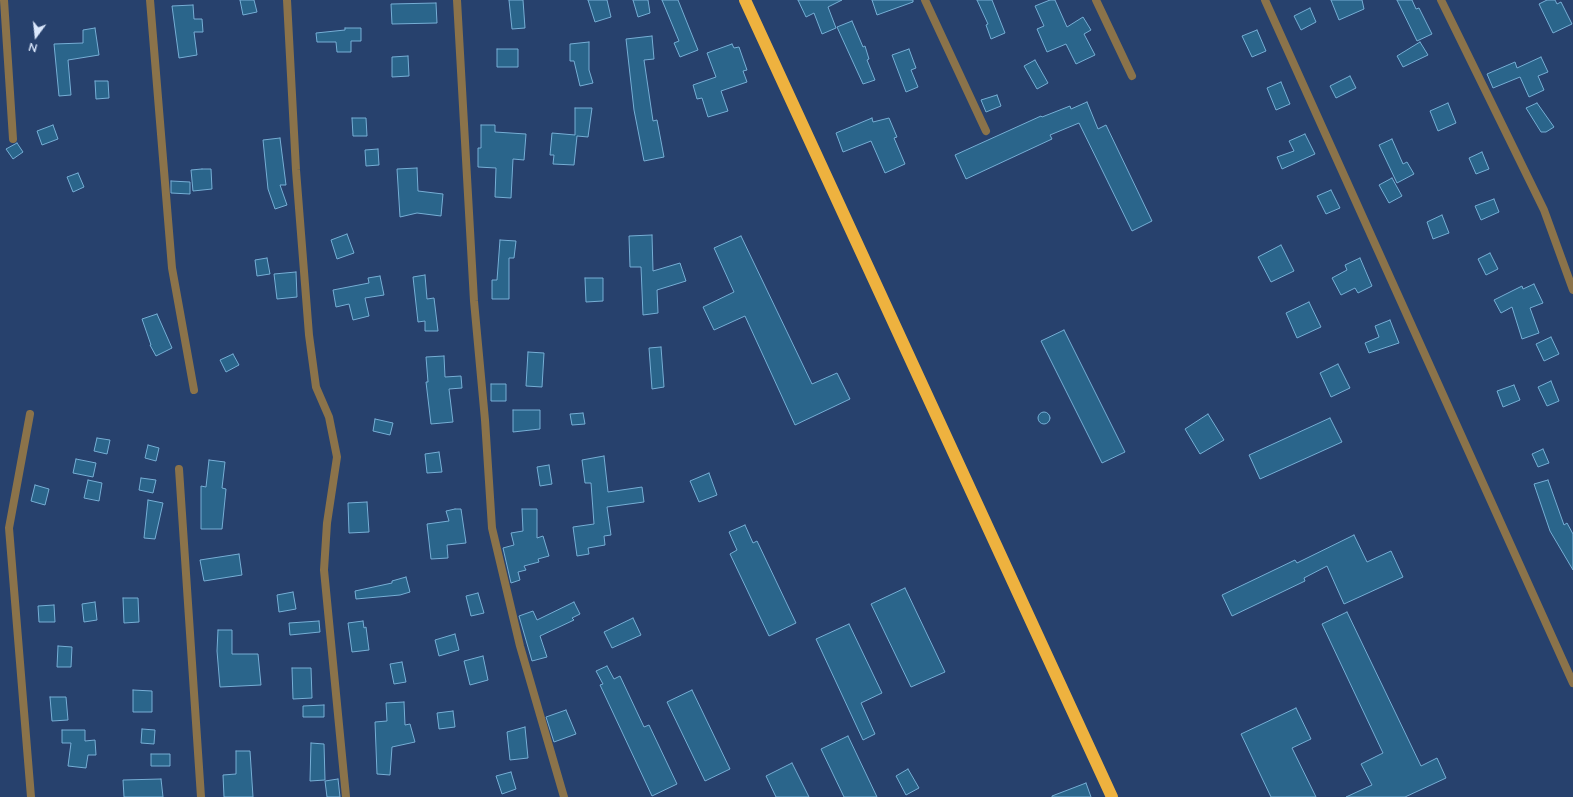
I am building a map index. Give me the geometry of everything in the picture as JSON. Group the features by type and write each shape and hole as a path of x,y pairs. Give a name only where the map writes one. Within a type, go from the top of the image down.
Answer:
{"highway":[{"path":"745,0 1112,797"}],"street":[{"path":"4,0 13,139"},
{"path":"150,0 172,268 194,390"},
{"path":"287,0 296,170 309,334 316,387 329,417 337,457 327,524 324,570 346,797"},
{"path":"457,0 474,301 485,420 492,528 520,646 564,797"},
{"path":"925,0 986,131"},
{"path":"1096,0 1132,76"},
{"path":"1265,0 1573,683"},
{"path":"1441,0 1544,210 1573,290"},
{"path":"30,414 9,528 31,797"},
{"path":"179,469 201,797"}],"building":[{"path":"240,0 254,0 257,12 243,15"},
{"path":"509,0 523,0 525,28 512,29"},
{"path":"588,0 607,0 611,17 595,22"},
{"path":"633,0 648,0 650,13 638,17"},
{"path":"662,0 678,0 698,50 680,57 674,43 679,41"},
{"path":"798,0 842,0 828,7 836,28 822,34 814,13 806,17"},
{"path":"872,0 913,0 913,2 877,15"},
{"path":"977,0 992,0 1005,33 991,39 986,25 988,24"},
{"path":"1050,0 1055,0 1067,27 1083,17 1091,30 1084,34 1095,55 1076,64 1066,44 1047,52 1037,29 1044,26 1035,6"},
{"path":"1331,0 1362,0 1364,9 1339,20"},
{"path":"1397,0 1412,0 1416,9 1419,8 1432,34 1417,41"},
{"path":"1547,0 1555,0 1557,4 1561,2 1572,24 1553,33 1539,4"},
{"path":"436,3 437,23 392,24 391,4"},
{"path":"193,5 194,19 202,19 203,32 194,32 197,55 179,58 172,6"},
{"path":"1310,8 1316,22 1301,30 1294,16"},
{"path":"852,21 863,47 865,46 869,59 867,60 875,80 863,84 837,27"},
{"path":"95,28 99,55 68,60 71,95 59,96 54,44 83,43 83,30"},
{"path":"345,28 361,28 361,41 351,41 351,52 337,52 336,42 317,42 316,33 345,30"},
{"path":"1257,30 1266,51 1252,57 1242,36"},
{"path":"652,36 654,59 644,60 653,121 657,120 664,157 644,161 634,110 626,39"},
{"path":"589,42 589,70 593,83 580,86 574,61 570,61 570,44"},
{"path":"1420,42 1428,55 1403,67 1397,56"},
{"path":"732,44 734,48 739,47 747,70 743,71 747,82 721,91 728,111 708,117 702,98 697,99 693,85 716,77 707,53"},
{"path":"497,49 518,49 518,67 497,67"},
{"path":"909,49 916,68 911,70 918,87 906,92 892,55"},
{"path":"408,56 409,76 392,77 392,57"},
{"path":"1541,57 1548,72 1538,76 1544,90 1529,97 1520,77 1493,88 1487,74 1515,62 1517,68"},
{"path":"1035,60 1048,83 1037,89 1024,66"},
{"path":"1350,76 1356,88 1336,98 1330,86"},
{"path":"95,81 108,81 109,98 96,99"},
{"path":"1281,82 1290,104 1276,110 1267,88"},
{"path":"997,95 1001,106 986,112 981,100"},
{"path":"1087,102 1098,129 1106,125 1152,221 1132,231 1079,123 1050,135 1052,139 966,179 955,155 1041,116 1042,117 1070,106 1071,109"},
{"path":"1448,103 1456,123 1438,131 1430,111"},
{"path":"1537,103 1554,127 1546,132 1541,132 1526,108"},
{"path":"575,108 592,108 588,137 577,136 574,165 553,164 554,155 550,155 552,133 575,135"},
{"path":"352,118 366,118 367,136 353,136"},
{"path":"872,118 873,122 889,118 897,137 894,138 905,164 885,173 871,141 843,152 836,133"},
{"path":"53,125 58,139 42,145 37,131"},
{"path":"481,125 495,125 495,132 526,134 524,160 513,159 511,198 495,197 496,168 478,167 478,148 481,148"},
{"path":"1305,134 1315,154 1282,169 1277,157 1294,151 1289,141"},
{"path":"280,138 286,185 280,185 287,205 275,209 268,189 263,140"},
{"path":"1392,139 1403,164 1407,162 1414,174 1397,183 1379,145"},
{"path":"17,143 23,152 13,159 6,149"},
{"path":"378,149 379,165 366,166 365,150"},
{"path":"1482,152 1489,169 1476,174 1469,158"},
{"path":"417,168 418,191 443,194 441,216 417,213 400,217 397,169"},
{"path":"211,169 212,189 193,191 191,170"},
{"path":"78,173 84,187 73,192 67,177"},
{"path":"1392,178 1402,196 1389,203 1379,185"},
{"path":"171,181 190,182 190,194 171,193"},
{"path":"1331,190 1340,208 1326,214 1317,196"},
{"path":"1494,199 1499,212 1481,220 1475,206"},
{"path":"1442,215 1449,233 1433,239 1427,222"},
{"path":"347,234 354,253 337,259 331,240"},
{"path":"652,235 653,271 680,263 686,281 657,290 658,313 643,315 641,267 630,267 629,236"},
{"path":"741,236 812,384 837,373 850,399 795,425 745,316 714,330 703,307 734,292 714,248"},
{"path":"500,240 516,241 514,258 509,258 509,299 492,299 492,280 497,280"},
{"path":"1281,245 1294,271 1271,282 1258,257"},
{"path":"1490,253 1498,269 1486,275 1478,259"},
{"path":"267,258 270,274 257,276 255,260"},
{"path":"1360,258 1372,286 1358,293 1355,288 1341,295 1332,278 1347,270 1345,265"},
{"path":"296,272 297,297 277,299 274,274"},
{"path":"425,275 427,299 434,298 438,331 425,331 425,321 418,322 413,277"},
{"path":"380,276 384,295 365,298 369,316 353,320 349,304 336,307 333,290 369,283 368,278"},
{"path":"585,278 603,278 603,301 586,302"},
{"path":"1534,284 1543,303 1530,308 1539,333 1522,339 1512,307 1501,313 1494,300 1522,286 1523,289"},
{"path":"1309,302 1321,327 1297,338 1286,313"},
{"path":"157,314 172,348 156,356 150,345 142,319"},
{"path":"1390,320 1399,343 1369,353 1365,343 1379,337 1375,326"},
{"path":"1064,330 1125,452 1102,463 1041,341"},
{"path":"1551,337 1559,354 1544,361 1536,344"},
{"path":"661,347 664,387 652,389 649,348"},
{"path":"528,352 544,353 542,387 526,386"},
{"path":"233,354 239,365 226,372 220,360"},
{"path":"444,356 445,377 461,376 462,388 449,389 453,422 431,424 426,382 428,382 426,357"},
{"path":"1338,364 1350,388 1331,397 1320,373"},
{"path":"1551,381 1559,401 1547,406 1538,387"},
{"path":"491,384 506,384 506,401 491,401"},
{"path":"1514,385 1520,400 1503,407 1497,391"},
{"path":"513,410 540,410 540,429 513,432"},
{"path":"1046,412 1049,413 1049,423 1042,424 1039,423 1038,416 1039,413"},
{"path":"583,413 585,424 572,425 570,414"},
{"path":"1208,414 1224,440 1200,454 1185,429"},
{"path":"1330,418 1342,442 1260,479 1249,455"},
{"path":"375,419 393,423 390,435 373,431"},
{"path":"97,438 110,440 107,454 94,451"},
{"path":"148,445 159,448 156,461 145,458"},
{"path":"1543,449 1549,463 1538,467 1532,454"},
{"path":"439,452 442,472 427,473 425,454"},
{"path":"604,456 608,492 642,487 644,502 607,507 611,535 604,536 605,545 588,548 589,554 577,556 573,527 594,524 591,483 585,483 582,460"},
{"path":"76,459 96,463 93,477 73,473"},
{"path":"209,460 225,462 222,488 226,489 222,529 201,529 201,486 206,487"},
{"path":"549,465 552,484 540,486 537,467"},
{"path":"709,473 717,495 699,502 690,481"},
{"path":"141,478 156,480 153,493 139,490"},
{"path":"88,480 102,483 99,501 84,498"},
{"path":"1548,480 1564,525 1567,523 1573,534 1573,570 1550,531 1534,484"},
{"path":"35,485 49,489 45,505 31,501"},
{"path":"148,500 163,503 155,539 144,538"},
{"path":"367,502 369,532 349,533 348,503"},
{"path":"461,509 466,543 447,545 448,558 431,559 427,524 449,521 446,511"},
{"path":"522,509 537,509 537,538 543,536 549,556 538,559 539,562 524,566 526,570 518,572 520,580 511,583 503,548 514,545 511,533 523,531"},
{"path":"745,525 753,543 757,541 796,623 769,636 730,554 737,550 729,532"},
{"path":"1354,535 1367,562 1391,551 1403,577 1344,604 1327,566 1304,578 1305,581 1232,616 1222,595 1295,560 1297,563"},
{"path":"239,554 242,575 204,581 200,560"},
{"path":"406,577 410,592 400,595 356,599 355,591 392,583 392,581"},
{"path":"905,588 945,672 911,687 871,604"},
{"path":"293,592 296,609 279,612 277,595"},
{"path":"478,593 484,613 471,616 466,596"},
{"path":"123,598 138,598 139,622 124,623"},
{"path":"95,602 97,620 84,622 82,604"},
{"path":"574,602 580,614 572,618 574,620 540,636 547,657 532,661 519,616 533,611 537,620"},
{"path":"54,605 55,622 39,622 38,606"},
{"path":"1347,612 1421,766 1437,758 1446,778 1405,797 1346,797 1372,785 1361,764 1383,753 1322,624"},
{"path":"633,618 641,635 612,648 604,632"},
{"path":"319,621 320,632 290,635 289,623"},
{"path":"363,621 364,628 366,627 369,650 352,652 348,623"},
{"path":"849,624 882,693 861,703 875,734 863,740 816,639"},
{"path":"218,630 232,630 232,654 258,654 261,685 220,687 217,651"},
{"path":"455,634 459,650 439,656 435,640"},
{"path":"58,646 72,647 71,667 57,667"},
{"path":"483,656 488,680 470,685 464,661"},
{"path":"402,662 406,682 394,684 390,664"},
{"path":"607,666 614,679 620,676 644,727 649,725 677,784 652,796 600,685 603,684 596,671"},
{"path":"292,668 311,668 312,698 293,699"},
{"path":"133,690 152,691 152,712 133,712"},
{"path":"692,690 730,769 705,781 667,702"},
{"path":"50,697 66,697 68,720 52,721"},
{"path":"404,702 405,725 410,724 415,742 392,747 390,775 377,774 375,722 387,721 386,703"},
{"path":"324,705 324,717 303,717 303,706"},
{"path":"1296,708 1311,739 1292,748 1316,797 1271,797 1241,734"},
{"path":"566,710 576,734 554,742 546,717"},
{"path":"453,711 455,727 439,729 437,713"},
{"path":"525,727 528,758 510,760 507,732"},
{"path":"142,729 155,730 154,744 141,743"},
{"path":"62,730 85,730 85,741 95,740 96,755 88,755 86,768 68,766 71,743 62,743"},
{"path":"848,736 877,797 844,797 821,749"},
{"path":"311,743 324,744 325,780 310,781"},
{"path":"236,751 250,751 253,797 224,797 223,775 236,774"},
{"path":"151,754 170,754 170,766 151,766"},
{"path":"792,763 809,797 776,797 766,776"},
{"path":"908,769 919,788 906,795 896,776"},
{"path":"511,772 516,789 502,794 496,776"},
{"path":"161,779 163,797 124,797 123,780"},
{"path":"338,779 340,797 327,797 325,781"},
{"path":"1086,783 1091,797 1052,797 1052,796"}]}
